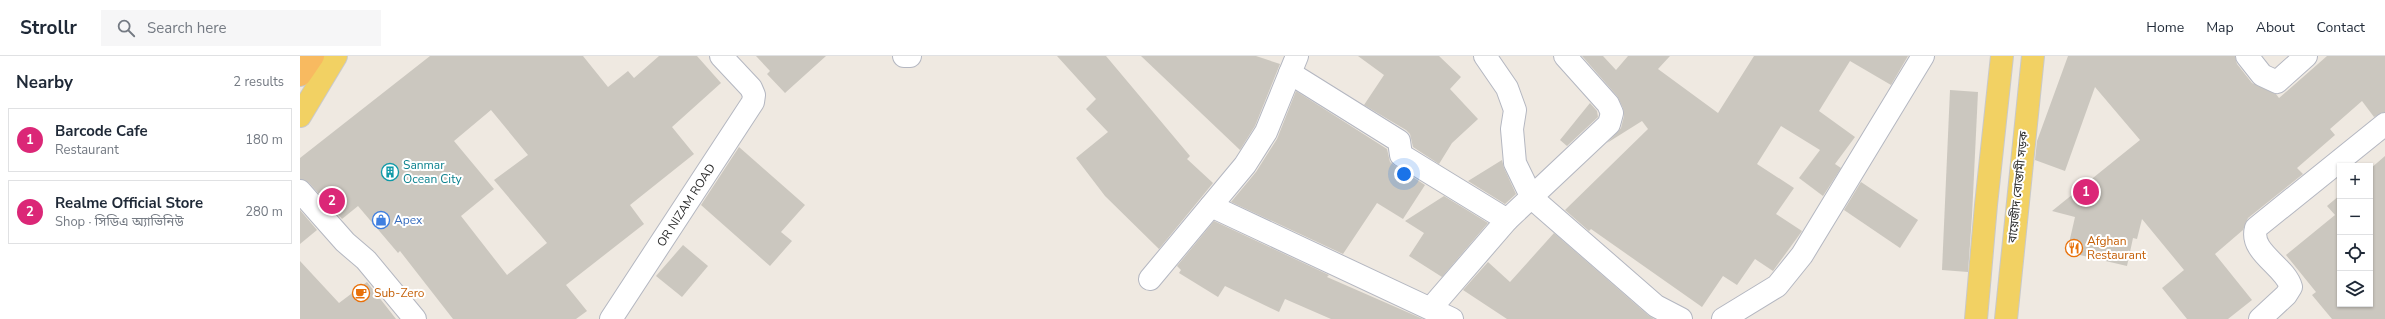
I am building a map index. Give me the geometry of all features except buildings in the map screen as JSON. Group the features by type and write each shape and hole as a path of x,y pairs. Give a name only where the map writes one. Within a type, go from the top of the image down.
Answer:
{"highway":[{"path":"300,75 313,56"}],"main road":[{"path":"300,116 336,56"},
{"path":"1976,319 1986,205 2002,56"},
{"name":"বায়েজীদ বোস্তামী সড়ক","path":"2006,319 2032,56"}],"street":[{"path":"721,56 741,64"},
{"path":"904,56 910,56"},
{"path":"1485,56 1507,88 1515,110 1512,129 1515,163 1532,198 1656,306 1681,319"},
{"path":"1431,308 1507,220 1609,124 1612,113 1608,104 1565,56"},
{"path":"1723,319 1777,286 1802,255 1923,56"},
{"path":"2246,56 2262,75 2277,82 2306,56"},
{"name":"OR NIZAM ROAD","path":"610,319 753,102 754,95 741,64"},
{"path":"1150,279 1244,165 1266,132 1294,64 1399,141 1401,155 1507,220"},
{"path":"2260,319 2286,295 2291,287 2289,280 2257,245 2254,236 2256,228 2385,124"},
{"path":"300,191 330,226 366,260 415,319"},
{"path":"1210,206 1452,319"}],"place":[{"name":"Sanmar Ocean City","path":"390,172"},
{"name":"Barcode Cafe","path":"2086,192"},
{"name":"Realme Official Store","path":"332,201"},
{"name":"Apex","path":"381,220"},
{"name":"Afghan Restaurant","path":"2074,248"},
{"name":"Sub-Zero","path":"361,293"}]}
